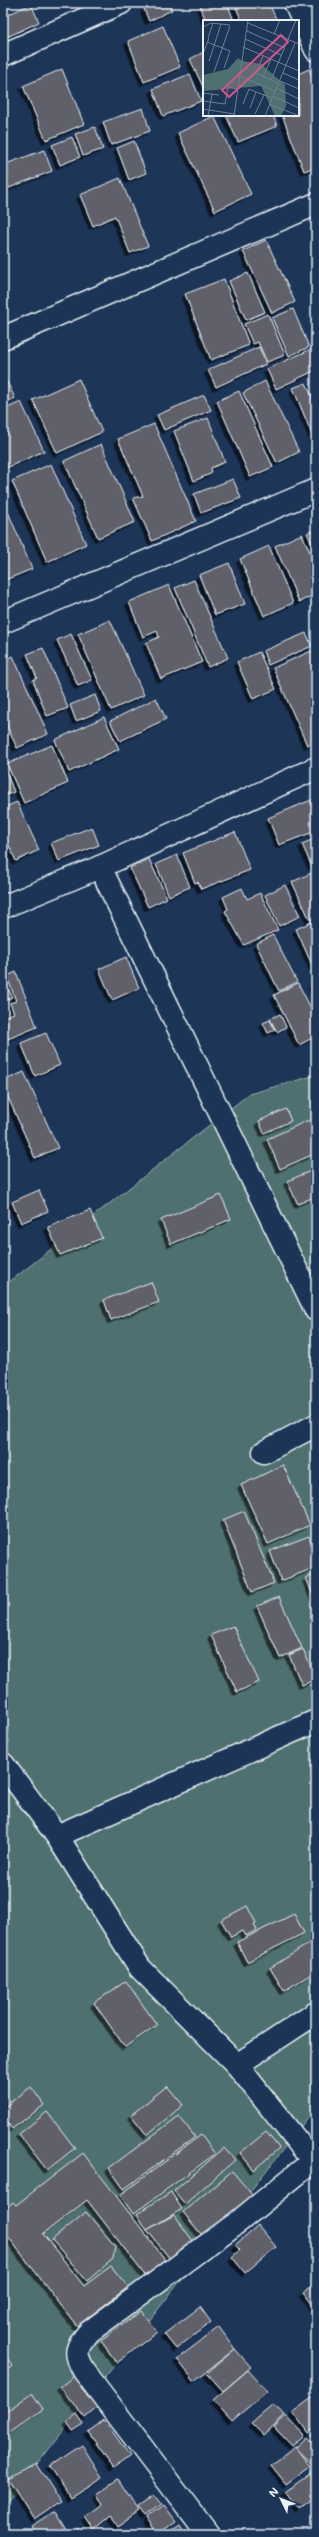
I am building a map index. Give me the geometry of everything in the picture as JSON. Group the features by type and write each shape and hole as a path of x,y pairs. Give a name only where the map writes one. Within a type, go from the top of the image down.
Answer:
{"street":[{"path":"3,55 121,3"},
{"path":"295,3 316,50"},
{"path":"3,338 316,204"},
{"path":"3,622 316,490"},
{"path":"3,907 100,867 316,768"},
{"path":"100,867 316,1310"},
{"path":"264,1452 316,1425"},
{"path":"57,1836 316,1721"},
{"path":"3,1764 57,1836 140,1968 237,2064 314,2163 238,2222 89,2332 77,2346 77,2359 84,2371 208,2534"},
{"path":"237,2064 316,2013"}],"green space":[{"path":"316,1075 316,2107 3,2508 3,1287 249,1094"}],"building":[{"path":"157,3 169,3 172,10 149,21 144,9"},
{"path":"207,3 227,3 234,20 206,20 200,6"},
{"path":"234,3 269,3 277,20 242,20"},
{"path":"31,4 39,22 7,37 3,29 3,17"},
{"path":"163,26 180,67 144,82 128,41"},
{"path":"203,52 203,87 190,59"},
{"path":"62,69 84,124 46,140 23,86"},
{"path":"309,69 316,87 316,167 304,171 282,116 299,116 299,74"},
{"path":"190,74 201,101 163,116 153,89"},
{"path":"143,108 150,131 111,145 103,122"},
{"path":"214,116 251,194 215,211 178,133"},
{"path":"226,116 273,116 277,126 238,142"},
{"path":"95,127 103,149 83,156 75,134"},
{"path":"72,137 80,157 60,165 52,145"},
{"path":"134,141 146,173 129,180 117,148"},
{"path":"44,150 52,171 9,188 3,174 3,165"},
{"path":"120,178 148,246 130,253 115,216 93,226 80,195"},
{"path":"266,240 295,302 272,313 243,251"},
{"path":"248,273 265,312 246,320 229,281"},
{"path":"224,279 249,345 211,360 185,294"},
{"path":"293,309 309,347 289,356 272,318"},
{"path":"268,314 285,355 267,362 258,342 253,344 244,324"},
{"path":"259,347 266,364 216,387 208,370"},
{"path":"316,347 316,370 276,389 267,369"},
{"path":"79,379 102,432 57,453 33,400"},
{"path":"6,380 15,398 3,404 3,382"},
{"path":"265,381 299,452 277,463 243,393"},
{"path":"306,383 316,406 316,444 293,388"},
{"path":"239,391 273,467 250,477 217,401"},
{"path":"204,395 211,410 164,430 157,415"},
{"path":"21,402 44,451 4,469 3,410"},
{"path":"208,418 225,462 211,468 212,473 194,481 174,431"},
{"path":"154,424 196,521 152,541 133,498 143,496 118,439"},
{"path":"101,444 135,522 98,538 64,461"},
{"path":"51,464 86,544 47,562 12,481"},
{"path":"233,479 241,498 201,513 194,494"},
{"path":"3,500 32,569 3,581"},
{"path":"316,529 316,553 307,533"},
{"path":"302,534 316,566 316,594 299,602 275,546"},
{"path":"269,546 293,603 264,616 240,559"},
{"path":"229,563 245,604 215,615 199,575"},
{"path":"194,580 228,658 208,667 175,588"},
{"path":"169,585 202,662 161,679 146,643 159,637 157,631 143,637 129,602"},
{"path":"110,620 144,695 111,710 78,634"},
{"path":"306,633 312,646 268,665 263,651"},
{"path":"71,634 92,680 78,686 57,640"},
{"path":"43,648 68,708 47,716 33,680 37,678 27,654"},
{"path":"316,649 316,741 307,745 273,668"},
{"path":"259,652 276,689 253,699 237,662"},
{"path":"13,656 48,734 17,748 3,717 3,661"},
{"path":"95,695 101,711 76,721 70,705"},
{"path":"156,698 166,719 120,741 110,721"},
{"path":"104,717 119,749 69,772 55,740"},
{"path":"52,745 68,783 24,803 7,764"},
{"path":"3,764 14,792 3,796"},
{"path":"316,798 316,831 279,845 268,818"},
{"path":"17,802 39,850 16,861 3,832 3,808"},
{"path":"92,827 99,845 59,861 51,843"},
{"path":"235,832 250,870 201,889 198,882 195,883 183,853"},
{"path":"316,838 316,865 312,867 302,844"},
{"path":"177,855 190,887 169,896 156,864"},
{"path":"149,859 167,898 148,907 130,868"},
{"path":"316,871 316,917 310,920 292,882"},
{"path":"285,885 300,916 279,926 265,895"},
{"path":"242,888 247,899 260,893 278,930 244,945 225,911 228,909 223,897"},
{"path":"316,920 316,965 313,967 296,929"},
{"path":"273,935 297,982 279,991 256,944"},
{"path":"126,957 139,988 112,1000 99,969"},
{"path":"16,972 37,1027 3,1041 3,1017 14,1013 10,1003 16,1001 7,976"},
{"path":"3,976 12,997 3,1002"},
{"path":"298,983 316,1018 316,1036 299,1045 274,995"},
{"path":"316,983 316,996 312,985"},
{"path":"280,1014 286,1027 277,1032 270,1019"},
{"path":"270,1020 275,1030 268,1033 263,1023"},
{"path":"46,1033 60,1065 35,1076 21,1043"},
{"path":"24,1072 58,1148 35,1158 3,1086 3,1081"},
{"path":"286,1109 291,1121 264,1133 259,1121"},
{"path":"309,1120 316,1137 316,1153 280,1169 267,1139"},
{"path":"3,1133 8,1144 3,1146"},
{"path":"313,1170 316,1177 316,1196 298,1204 287,1181"},
{"path":"39,1190 48,1211 21,1223 12,1202"},
{"path":"221,1195 231,1219 171,1244 161,1220"},
{"path":"90,1210 102,1238 60,1255 48,1227"},
{"path":"151,1282 159,1302 111,1320 104,1300"},
{"path":"283,1465 310,1525 268,1544 241,1485"},
{"path":"244,1511 274,1583 252,1592 223,1520"},
{"path":"309,1536 316,1555 316,1567 281,1581 270,1551"},
{"path":"316,1574 316,1602 306,1578"},
{"path":"279,1597 302,1648 280,1658 257,1606"},
{"path":"233,1626 259,1682 237,1692 211,1635"},
{"path":"303,1649 316,1679 302,1685 289,1655"},
{"path":"247,1906 256,1923 254,1924 257,1930 245,1936 242,1931 231,1937 221,1920"},
{"path":"294,1914 304,1933 247,1962 237,1942"},
{"path":"316,1939 316,1971 284,1991 270,1968"},
{"path":"126,1981 157,2025 125,2047 94,2003"},
{"path":"3,2057 9,2065 3,2070"},
{"path":"167,2086 183,2105 147,2135 131,2115"},
{"path":"31,2087 44,2105 12,2129 3,2117 3,2108"},
{"path":"47,2112 75,2148 47,2170 19,2134"},
{"path":"179,2116 195,2137 124,2189 109,2168"},
{"path":"266,2132 279,2148 254,2170 240,2153"},
{"path":"201,2135 215,2154 133,2214 120,2195"},
{"path":"224,2148 235,2160 185,2204 174,2191"},
{"path":"83,2153 167,2262 147,2278 87,2200 43,2234 84,2286 111,2266 128,2287 77,2326 3,2230 3,2210 13,2202 16,2205"},
{"path":"232,2171 254,2197 205,2239 183,2212"},
{"path":"171,2192 182,2209 147,2230 137,2214"},
{"path":"86,2212 115,2246 113,2259 87,2281 52,2240"},
{"path":"174,2215 193,2241 171,2260 147,2230"},
{"path":"258,2225 276,2247 245,2273 232,2257 240,2250 235,2245"},
{"path":"316,2283 316,2311 303,2293"},
{"path":"200,2307 211,2322 176,2349 164,2334"},
{"path":"141,2311 157,2332 117,2363 101,2341"},
{"path":"219,2327 235,2349 194,2381 177,2359"},
{"path":"235,2349 251,2367 223,2391 207,2373"},
{"path":"3,2353 13,2366 3,2373"},
{"path":"248,2370 267,2391 232,2421 213,2400"},
{"path":"74,2376 98,2407 85,2418 60,2387"},
{"path":"32,2393 43,2409 3,2438 3,2414"},
{"path":"316,2395 316,2427 308,2433 293,2412"},
{"path":"273,2405 285,2415 264,2435 252,2423"},
{"path":"77,2414 84,2424 73,2431 67,2422"},
{"path":"286,2416 304,2435 292,2446 274,2427"},
{"path":"104,2420 130,2456 114,2468 88,2432"},
{"path":"316,2431 316,2442 311,2435"},
{"path":"307,2437 316,2446 316,2464 314,2466 295,2448"},
{"path":"82,2445 102,2477 70,2497 50,2466"},
{"path":"295,2447 310,2466 286,2484 271,2465"},
{"path":"37,2464 60,2501 34,2519 8,2478"},
{"path":"316,2469 316,2497 299,2510 285,2492"},
{"path":"118,2479 139,2511 117,2526 110,2517 94,2530 85,2517 102,2505 96,2494"},
{"path":"154,2495 161,2504 145,2516 138,2507"},
{"path":"163,2505 175,2521 158,2533 147,2517"},
{"path":"55,2511 66,2529 58,2534 36,2534 31,2526"},
{"path":"179,2524 185,2534 164,2534"},
{"path":"78,2528 83,2534 70,2534"}]}
